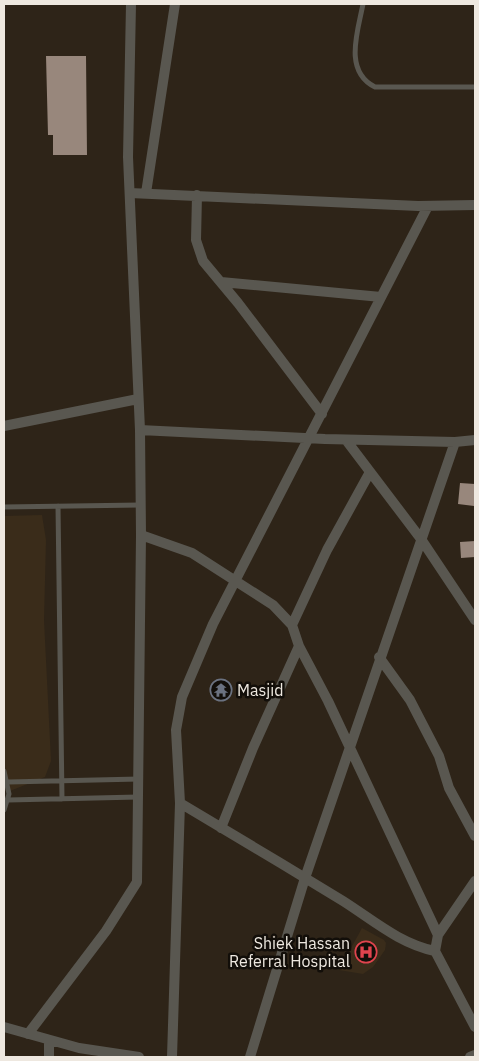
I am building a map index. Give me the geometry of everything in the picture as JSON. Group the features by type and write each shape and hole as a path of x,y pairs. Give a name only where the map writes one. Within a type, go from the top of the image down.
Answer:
{"street":[{"path":"28,1034 106,931 138,882 141,505 140,430 130,193 131,4"},
{"path":"146,193 174,4"},
{"path":"130,193 428,206 475,205"},
{"path":"197,195 196,240 203,261 322,414"},
{"path":"172,1057 180,803 176,730 182,697 213,624 428,206"},
{"path":"221,282 381,297"},
{"path":"4,426 138,399"},
{"path":"140,430 346,440 455,442 475,440"},
{"path":"346,440 421,539 475,620"},
{"path":"250,1057 305,878 379,657 455,442"},
{"path":"292,625 327,550 370,472"},
{"path":"141,535 192,552 273,606 292,625 300,646 438,935"},
{"path":"221,828 253,748 300,646"},
{"path":"379,657 410,700 438,756 450,788 475,836"},
{"path":"180,803 305,878 398,938 417,948 435,951"},
{"path":"475,881 438,935 435,951 475,1026"},
{"path":"4,1027 79,1048 139,1057"},
{"path":"49,1057 50,1040"},
{"path":"470,1057 475,1055"}],"lane":[{"path":"363,4 354,58 365,82 375,87 475,88"},
{"path":"4,507 141,505"},
{"path":"58,506 62,799"},
{"path":"4,771 8,782 8,800 4,810"},
{"path":"8,782 139,779"},
{"path":"8,800 138,797"}],"shaded area":[{"path":"42,515 46,540 44,620 51,761 45,777 10,791 4,790 4,516"},
{"name":"Shiek Hassan Referral Hospital","path":"362,928 384,940 386,943 385,950 373,967 363,974 339,970"}],"building":[{"path":"46,56 86,56 87,155 53,155 53,135 48,135"},
{"path":"460,483 475,484 474,506 458,504"},
{"path":"475,541 475,557 461,558 460,542"}],"place":[{"name":"Masjid","path":"221,690"},
{"name":"Shiek Hassan Referral Hospital","path":"366,952"}]}
